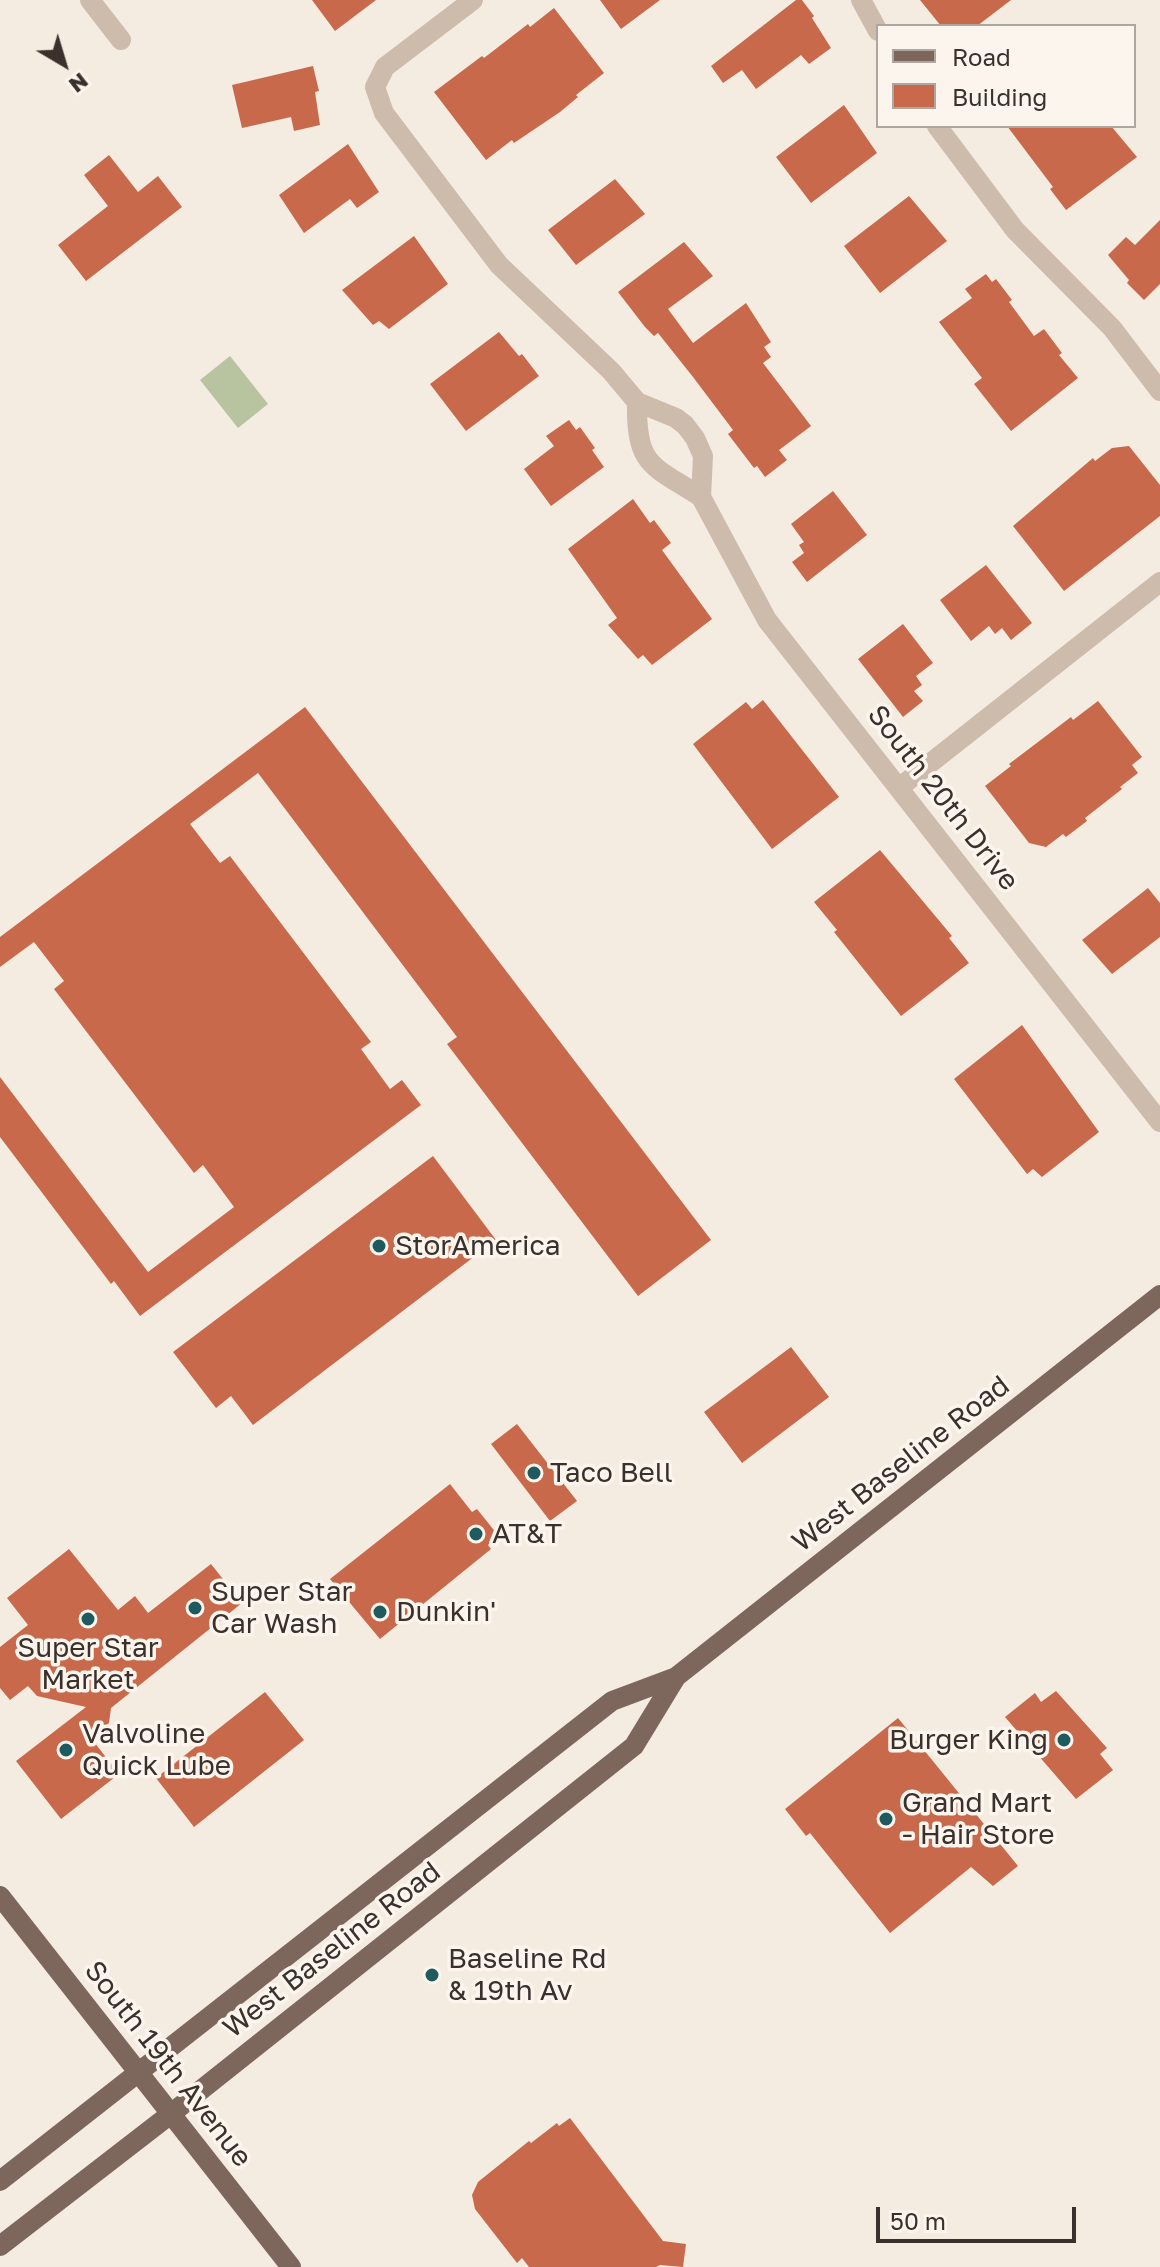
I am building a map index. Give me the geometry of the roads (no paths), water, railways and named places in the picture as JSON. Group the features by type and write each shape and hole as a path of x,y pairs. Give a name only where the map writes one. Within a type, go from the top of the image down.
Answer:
{"main road":[{"name":"West Baseline Road","path":"0,2181 612,1701 676,1677 1160,1295"},
{"name":"West Baseline Road","path":"0,2246 634,1746 676,1677"},
{"name":"South 19th Avenue","path":"0,1896 291,2267"}],"street":[{"path":"90,0 121,40"},
{"path":"473,0 385,67 375,87 384,113 499,265 611,371 637,402 676,418 685,425 703,456 701,497 658,472 643,450 637,429 637,402"},
{"path":"861,0 876,27"},
{"path":"938,128 1015,230 1112,328 1160,391"},
{"name":"South 20th Drive","path":"701,497 767,620 1160,1122"},
{"path":"900,787 1160,582"}],"place":[{"name":"StorAmerica","path":"379,1246"},
{"name":"Taco Bell","path":"534,1473"},
{"name":"AT&T","path":"476,1534"},
{"name":"Super Star Car Wash","path":"195,1608"},
{"name":"Dunkin'","path":"380,1612"},
{"name":"Super Star Market","path":"88,1619"},
{"name":"Burger King","path":"1064,1740"},
{"name":"Valvoline Quick Lube","path":"66,1750"},
{"name":"Grand Mart - Hair Store","path":"886,1819"},
{"name":"Baseline Rd & 19th Av","path":"432,1975"}]}
